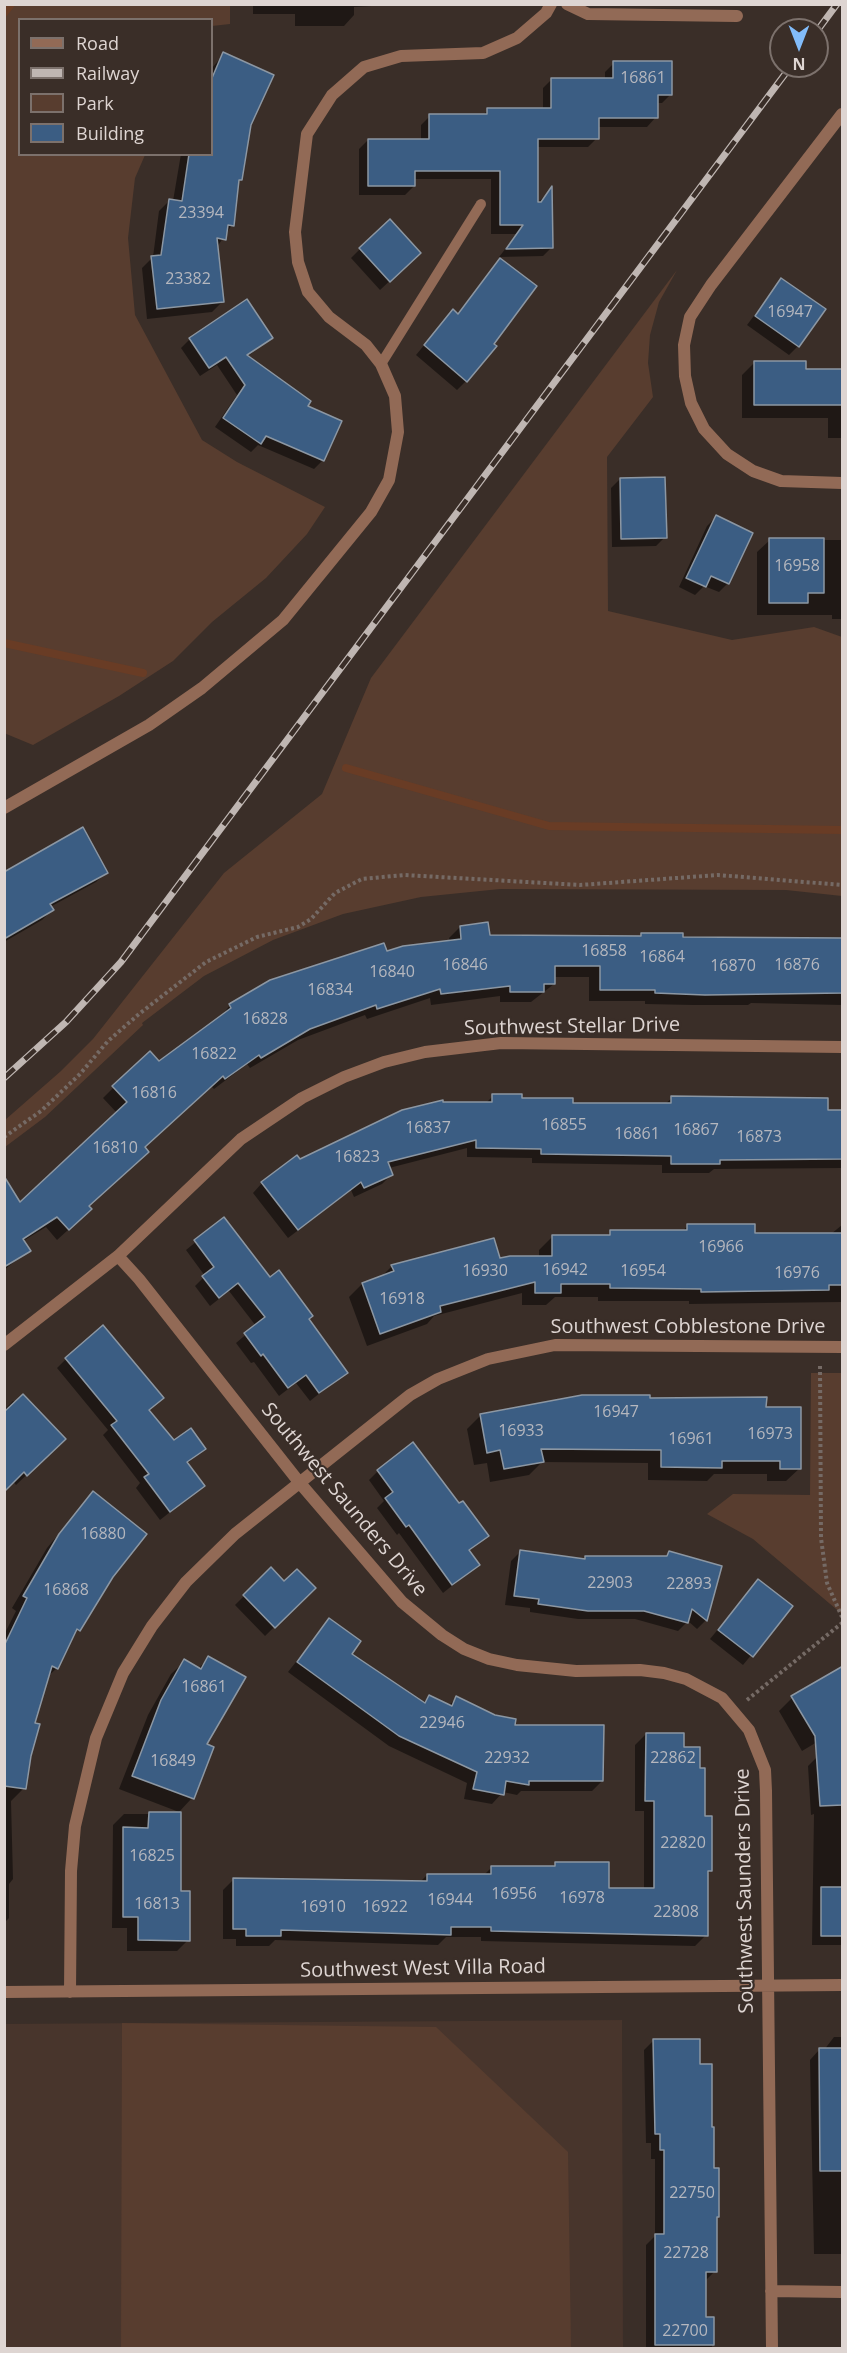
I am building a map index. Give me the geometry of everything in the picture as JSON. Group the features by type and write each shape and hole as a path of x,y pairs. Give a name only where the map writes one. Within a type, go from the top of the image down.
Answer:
{"street":[{"path":"4,807 158,719 202,688 283,620 371,512 389,480 398,432 395,396 381,364 366,345 328,316 308,292 298,262 295,232 307,134 332,94 364,67 401,56 483,53 517,38 546,13 551,4"},
{"path":"567,4 588,14 737,16"},
{"path":"843,114 711,285 690,317 684,345 685,376 691,403 704,429 727,454 753,471 780,481 843,483"},
{"name":"Southwest Stellar Drive","path":"4,1345 118,1256 241,1139 270,1118 344,1077 384,1062 424,1052 501,1043 843,1047"},
{"name":"Southwest Saunders Drive","path":"118,1256 139,1279 299,1482 402,1602 464,1649 489,1659 545,1669 664,1673 695,1684 722,1698 749,1730 765,1770 772,2349"},
{"name":"Southwest Cobblestone Drive","path":"70,1992 71,1871 75,1826 96,1738 123,1673 152,1626 186,1582 235,1534 410,1395 462,1368 503,1355 555,1345 843,1347"},
{"name":"Southwest West Villa Road","path":"4,1992 843,1984"},
{"path":"771,2291 843,2292"}],"lane":[{"path":"381,364 481,204"}],"path":[{"path":"4,1137 41,1110 131,1021 206,962 257,937 298,927 311,919 335,892 362,879 404,875 580,885 718,875 843,885"},
{"path":"821,1346 821,1538 827,1583 843,1617"},
{"path":"734,1710 843,1623"}],"shaded area":[{"path":"622,2020 623,2348 5,2348 4,2024"}],"green space":[{"path":"5,4 230,5 230,24 213,26 213,18 18,18 18,156 145,156 135,178 128,238 135,315 202,440 237,462 325,507 307,534 266,578 212,622 173,661 119,696 33,745 4,733"},
{"path":"677,270 659,302 650,335 648,363 653,397 607,457 608,611 732,640 814,627 842,637 842,896 786,890 500,889 421,897 343,914 273,940 204,976 142,1023 143,1025 45,1117 5,1147 5,1120 61,1071 93,1039 224,873 322,794 371,678"},
{"path":"811,1373 842,1373 842,1614 753,1539 707,1514 733,1494 810,1495"},
{"path":"122,2023 436,2027 568,2152 571,2348 121,2348"}],"building":[{"path":"223,52 274,75 251,125 242,180 239,180 234,226 228,225 226,240 217,238 224,302 157,309 151,256 161,255 169,199 182,201 189,156 213,156 213,76"},
{"path":"613,61 672,61 672,95 658,95 658,118 599,118 599,139 538,139 538,202 541,202 552,186 553,248 506,249 523,225 500,225 500,171 415,171 415,186 368,186 368,139 429,139 429,114 487,114 487,108 551,108 551,78 613,78"},
{"path":"390,219 421,253 390,282 359,248"},
{"path":"500,258 537,286 494,344 497,346 467,382 424,345 453,309 458,314"},
{"path":"781,278 826,309 799,347 755,316"},
{"path":"247,299 273,338 247,355 311,401 308,406 342,421 324,461 266,436 261,444 223,418 245,385 226,357 209,368 189,338"},
{"path":"754,361 806,361 806,369 843,369 843,405 754,405"},
{"path":"665,477 667,538 621,539 620,478"},
{"path":"716,515 753,533 729,584 711,576 706,587 686,578"},
{"path":"769,538 824,538 824,593 808,593 808,603 769,603"},
{"path":"83,827 108,873 50,904 54,910 4,939 4,872"},
{"path":"488,922 490,935 641,936 641,933 683,933 683,937 843,938 843,993 705,995 655,993 655,990 600,990 600,966 555,966 555,984 544,984 544,992 510,992 510,986 441,994 440,989 377,1009 376,1005 310,1029 261,1058 259,1055 225,1079 223,1076 145,1147 149,1152 89,1206 92,1209 69,1230 57,1217 23,1239 31,1251 4,1267 4,1176 20,1202 127,1102 112,1086 150,1051 159,1061 231,1008 229,1004 270,980 384,943 387,951 403,946 461,939 460,926"},
{"path":"492,1094 522,1094 522,1098 573,1098 573,1103 671,1103 671,1096 828,1098 828,1110 843,1110 843,1159 720,1160 720,1164 671,1164 671,1156 541,1154 541,1149 476,1148 476,1140 388,1162 393,1175 364,1188 361,1182 298,1230 261,1182 297,1155 300,1159 402,1110 443,1100 443,1102 492,1102"},
{"path":"224,1217 270,1277 279,1270 313,1316 309,1319 348,1373 319,1393 306,1375 288,1388 244,1333 265,1317 238,1283 219,1298 202,1276 214,1267 194,1240"},
{"path":"687,1224 755,1224 755,1233 843,1233 843,1285 829,1285 829,1290 701,1292 701,1289 610,1288 610,1284 561,1284 561,1293 535,1293 535,1282 440,1306 441,1312 380,1334 362,1283 394,1271 391,1265 494,1238 500,1258 552,1256 552,1235 610,1235 610,1230 687,1230"},
{"path":"103,1325 164,1398 149,1410 174,1440 191,1428 206,1449 187,1462 205,1486 170,1512 144,1477 149,1474 111,1425 117,1421 65,1358"},
{"path":"23,1394 66,1439 27,1476 24,1472 4,1492 4,1412"},
{"path":"582,1395 650,1395 650,1398 767,1397 766,1407 801,1407 801,1469 780,1469 780,1461 722,1461 722,1468 661,1467 661,1450 541,1449 544,1462 504,1469 500,1450 487,1453 480,1414"},
{"path":"413,1442 459,1503 463,1501 489,1536 469,1550 480,1565 452,1585 409,1525 406,1527 385,1498 393,1492 377,1470"},
{"path":"93,1491 147,1534 113,1577 80,1631 77,1629 58,1669 52,1666 35,1723 40,1724 31,1756 26,1789 4,1786 4,1646 27,1598 23,1596 59,1534"},
{"path":"520,1550 585,1559 585,1556 667,1556 669,1551 722,1566 707,1621 692,1609 688,1623 644,1611 588,1611 538,1604 539,1599 514,1596"},
{"path":"271,1567 284,1581 297,1569 316,1588 275,1628 243,1595"},
{"path":"758,1579 793,1606 753,1657 718,1630"},
{"path":"329,1618 361,1641 352,1654 425,1703 429,1695 452,1706 456,1696 495,1715 516,1719 515,1725 604,1725 603,1781 529,1781 529,1785 506,1781 504,1795 473,1789 477,1772 399,1736 297,1662"},
{"path":"208,1656 246,1677 207,1744 214,1747 194,1799 132,1776 161,1700 184,1659 201,1669"},
{"path":"843,1666 843,1805 820,1806 815,1736 791,1696"},
{"path":"646,1733 684,1733 684,1747 700,1747 700,1768 705,1768 705,1816 712,1816 712,1871 708,1871 708,1936 491,1931 491,1927 451,1927 451,1935 281,1930 281,1936 246,1936 246,1929 233,1929 233,1878 427,1881 427,1874 491,1874 491,1866 555,1866 555,1862 609,1862 609,1888 654,1888 654,1801 645,1801"},
{"path":"149,1812 181,1812 181,1891 190,1891 190,1941 138,1940 138,1917 123,1917 123,1827 148,1828"},
{"path":"821,1887 843,1887 843,1936 821,1936"},
{"path":"653,2039 700,2039 700,2064 712,2064 712,2127 714,2127 714,2168 719,2168 719,2217 717,2217 717,2272 706,2272 706,2317 714,2317 714,2345 655,2345 655,2234 664,2234 664,2150 660,2150 660,2134 655,2134"},
{"path":"819,2048 843,2048 843,2171 820,2171"}],"waterway":[{"path":"4,13 11,4"},
{"path":"4,643 143,673"},
{"path":"346,768 549,826 842,830"}],"railway":[{"path":"827,18 837,4"},
{"path":"4,1078 66,1022 121,962 782,78"}]}
